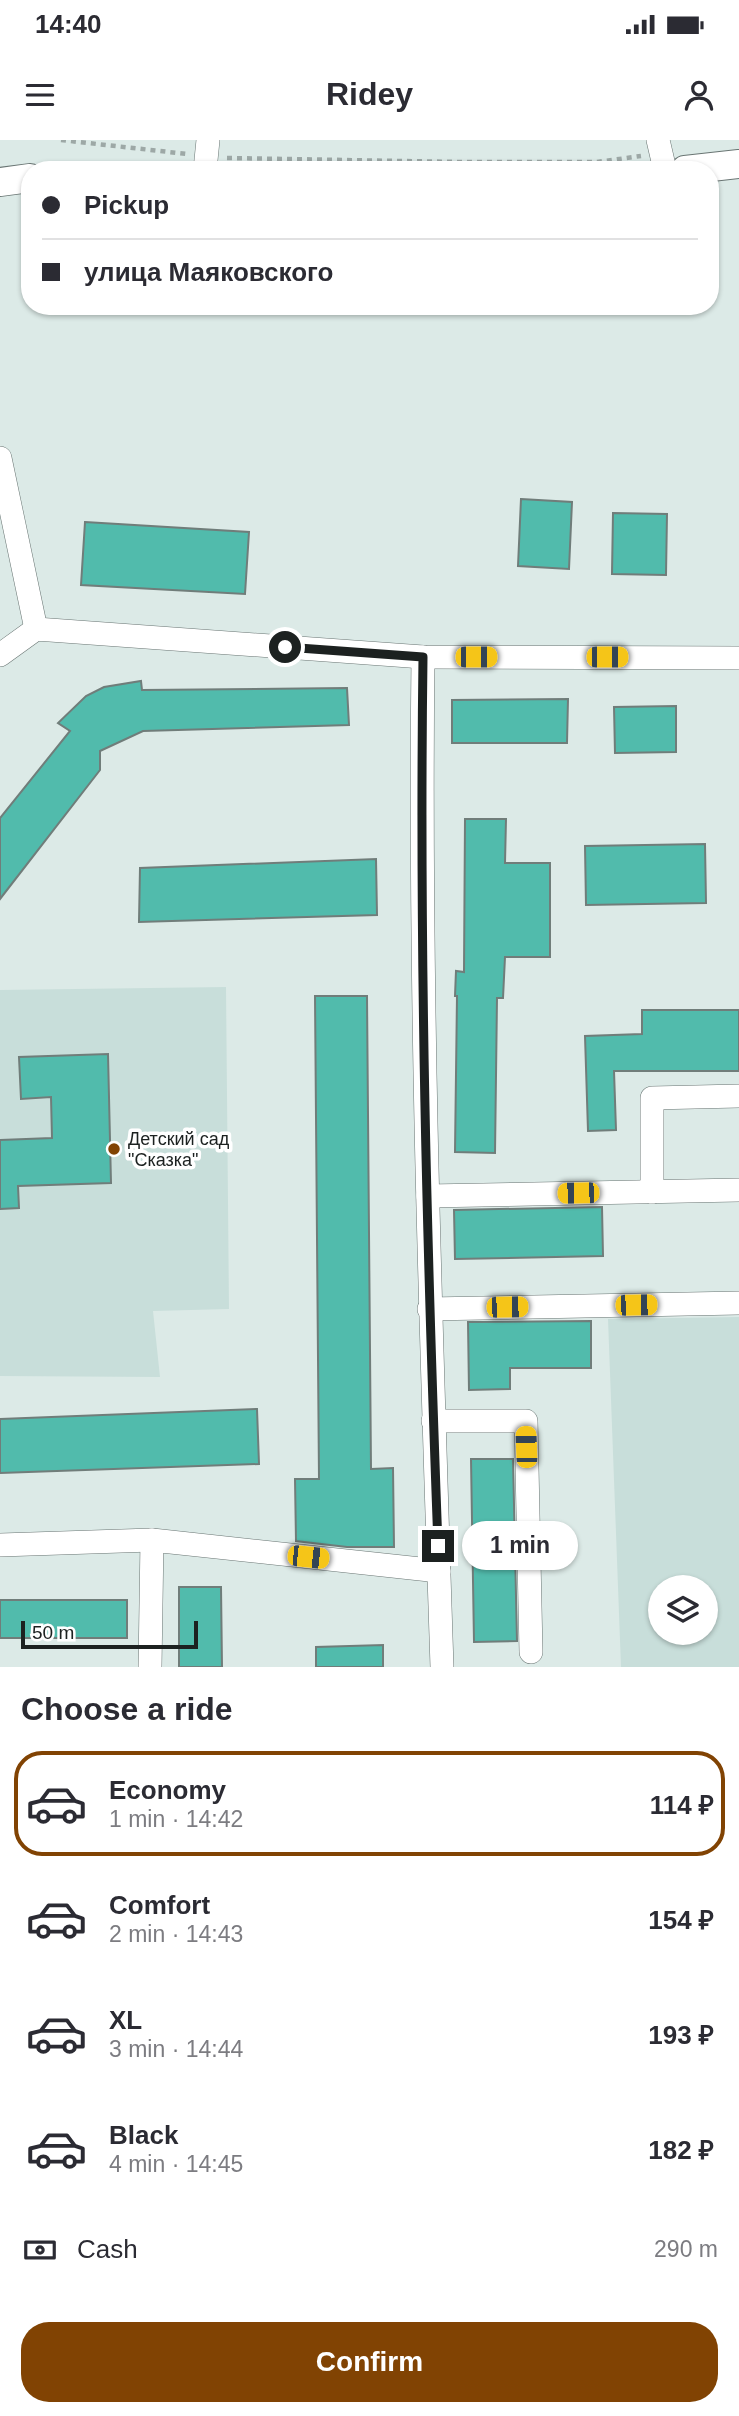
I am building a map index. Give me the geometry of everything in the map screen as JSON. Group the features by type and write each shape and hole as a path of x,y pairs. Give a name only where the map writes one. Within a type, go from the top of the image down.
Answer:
{"main road":[{"path":"719,166 739,164"},
{"path":"0,182 21,179"}],"street":[{"path":"0,458 36,629"},
{"path":"0,655 36,629 423,657 739,658"},
{"path":"423,657 429,1309 442,1667"},
{"path":"652,1192 652,1098 739,1096"},
{"path":"428,1196 739,1190"},
{"path":"429,1309 739,1303"},
{"path":"433,1421 526,1421 531,1652"},
{"path":"0,1545 152,1541 439,1571"},
{"path":"150,1667 152,1541"}],"path":[{"path":"61,140 244,159 479,161"},
{"path":"605,161 662,154"}],"shaded area":[{"name":"Детский сад \"Сказка\"","path":"226,987 229,1309 153,1311 160,1377 0,1376 0,990"},
{"path":"739,1317 739,1667 621,1667 608,1319"}],"building":[{"path":"521,499 572,502 569,569 518,566"},
{"path":"613,513 667,514 666,575 612,574"},
{"path":"85,522 249,532 245,594 81,585"},
{"path":"141,681 142,690 347,688 349,725 143,731 100,751 100,770 0,899 0,818 70,731 58,723 86,696 104,687"},
{"path":"568,699 567,743 452,743 452,700"},
{"path":"676,706 676,752 615,753 614,707"},
{"path":"465,819 506,819 505,863 550,863 550,957 505,957 503,998 497,998 495,1153 455,1152 455,996 456,971 464,972"},
{"path":"705,844 706,903 586,905 585,846"},
{"path":"376,859 377,915 139,922 140,868"},
{"path":"315,996 367,996 371,1469 393,1468 394,1547 347,1547 296,1541 295,1479 319,1479"},
{"path":"642,1010 739,1010 739,1071 614,1071 616,1130 588,1131 585,1036 642,1034"},
{"path":"108,1054 111,1183 18,1186 19,1208 0,1209 0,1140 52,1138 51,1097 21,1099 19,1057"},
{"path":"602,1207 603,1256 455,1259 454,1210"},
{"path":"591,1321 591,1368 510,1368 510,1389 469,1390 468,1322"},
{"path":"257,1409 259,1464 0,1473 0,1419"},
{"path":"471,1459 513,1459 517,1641 474,1642"},
{"path":"179,1587 221,1587 222,1667 179,1667"},
{"path":"0,1600 127,1600 127,1638 0,1638"},
{"path":"383,1645 383,1667 316,1667 316,1647"}],"place":[{"name":"Детский сад \"Сказка\"","path":"114,1149"}],"route":[{"path":"285,647 423,657 429,1309 438,1546"}]}
